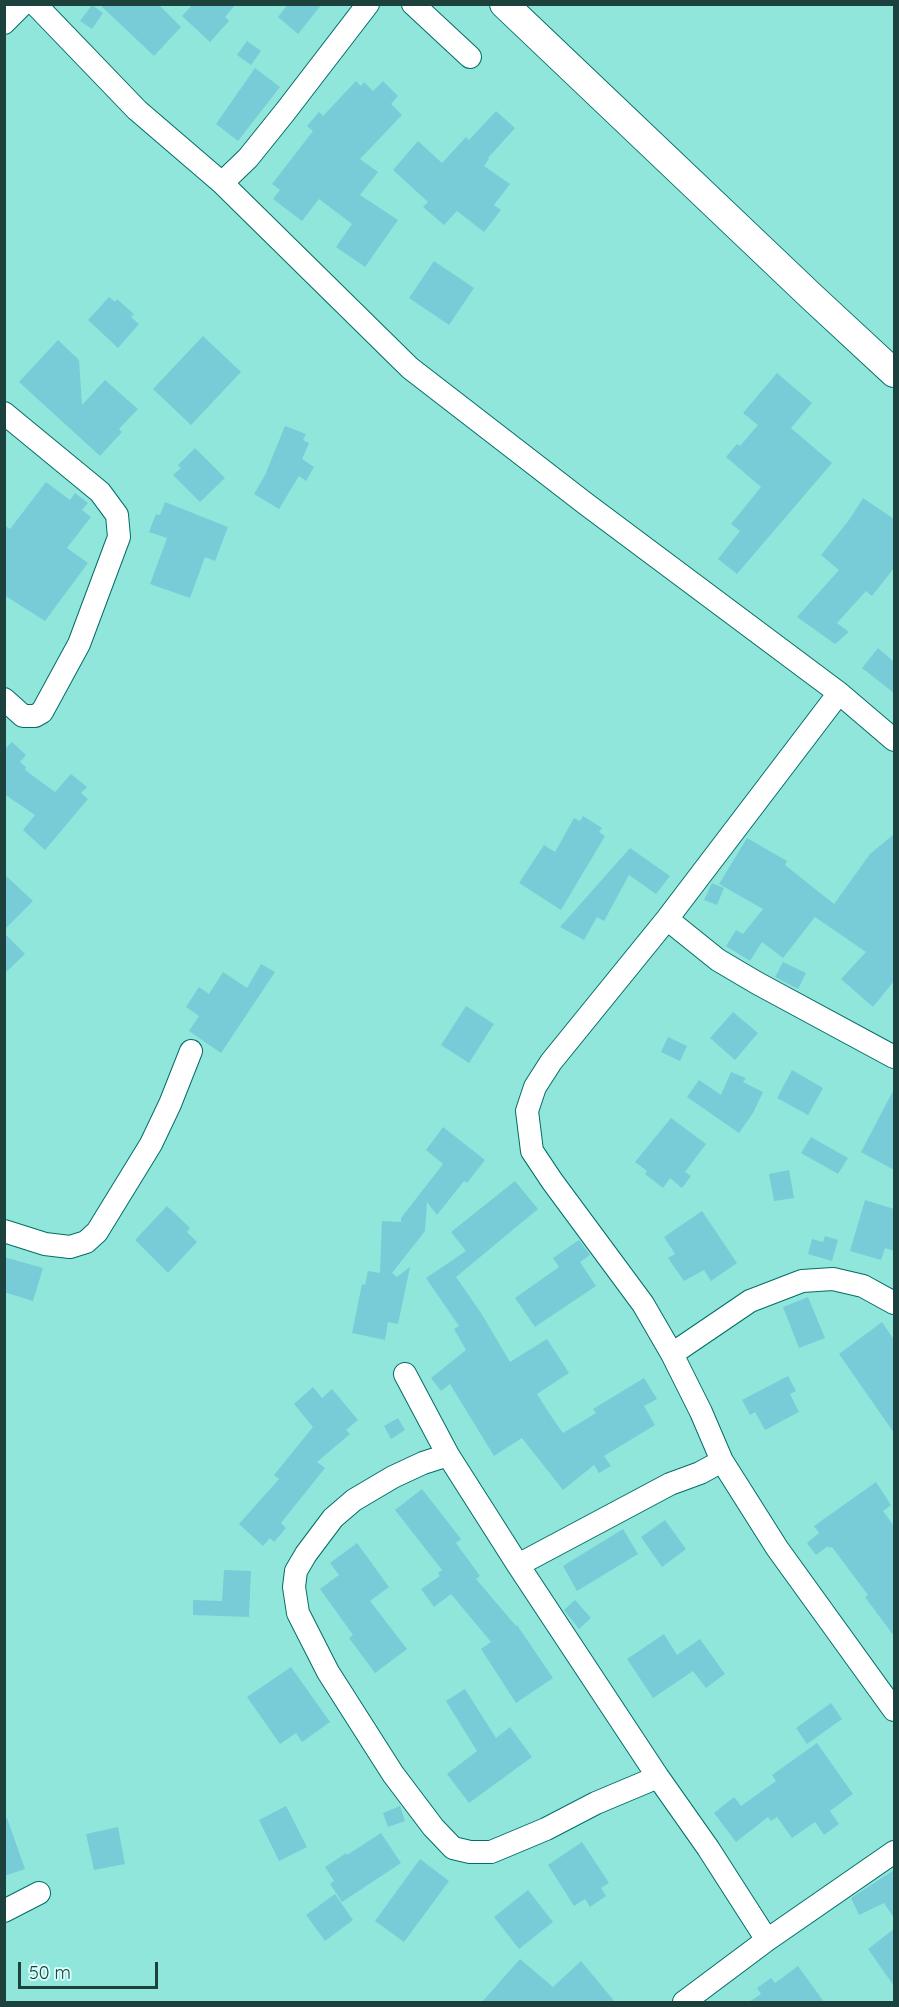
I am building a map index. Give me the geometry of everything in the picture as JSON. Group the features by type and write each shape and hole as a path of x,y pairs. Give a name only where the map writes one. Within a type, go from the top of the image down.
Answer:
{"main road":[{"path":"504,4 894,373"}],"street":[{"path":"4,23 23,4"},
{"path":"35,4 137,110 222,183 410,368 586,504 839,693 894,740"},
{"path":"222,183 248,158 368,4"},
{"path":"413,4 470,57"},
{"path":"4,413 100,492 117,515 119,537 79,644 42,712 35,716 23,716 4,699"},
{"path":"839,693 667,919 551,1062 535,1087 527,1111 532,1151 643,1304 672,1354 722,1461 777,1548 894,1710"},
{"path":"667,919 718,960 894,1057"},
{"path":"4,1231 45,1244 70,1247 86,1242 97,1232 151,1144 191,1051"},
{"path":"672,1354 750,1301 802,1281 833,1279 863,1286 894,1303"},
{"path":"405,1374 448,1455 518,1565 767,1940"},
{"path":"448,1455 423,1463 393,1477 354,1500 333,1518 296,1571 294,1587 298,1613 328,1672 393,1774 433,1827 453,1848 470,1852 491,1852 546,1829 596,1803 658,1778"},
{"path":"518,1565 670,1484 700,1473 722,1461"},
{"path":"684,2002 767,1940 894,1852"},
{"path":"4,1911 39,1893"}],"building":[{"path":"99,4 158,4 181,27 154,56"},
{"path":"193,4 236,4 225,17 229,21 210,42 182,16"},
{"path":"288,4 322,4 298,34 278,17"},
{"path":"92,5 103,13 92,29 80,21"},
{"path":"247,41 261,51 251,65 237,55"},
{"path":"255,68 280,87 238,141 216,124"},
{"path":"356,81 361,86 364,82 373,91 383,81 398,96 391,104 402,115 360,159 378,172 360,195 398,220 365,267 336,247 352,224 319,199 302,221 273,199 280,190 272,184 313,131 307,126 319,112 323,116"},
{"path":"496,111 515,128 488,158 484,166 510,184 494,205 501,210 484,232 457,211 444,225 423,207 428,202 393,170 418,141 442,163 466,137 469,140"},
{"path":"434,261 474,288 449,325 409,298"},
{"path":"109,297 115,302 117,299 134,314 131,317 139,324 118,348 88,320"},
{"path":"203,336 241,372 191,425 153,389"},
{"path":"58,340 79,360 82,405 105,380 138,409 119,429 122,432 100,456 19,382"},
{"path":"777,373 812,403 791,428 832,463 737,574 718,559 740,531 731,524 761,487 726,457 737,444 740,446 758,425 743,413"},
{"path":"285,426 306,434 303,440 309,443 302,459 314,467 306,481 299,476 279,509 254,494 265,475"},
{"path":"195,448 225,478 200,502 173,475 181,468 178,465"},
{"path":"46,482 70,500 75,493 88,503 82,510 91,517 67,548 88,563 45,621 4,595 4,525 10,529"},
{"path":"863,498 894,519 894,568 872,596 866,591 837,623 849,632 835,644 797,617 839,570 821,555"},
{"path":"165,502 228,527 215,561 205,557 190,598 150,584 167,538 149,532 156,514 160,515"},
{"path":"878,648 894,662 894,693 862,668"},
{"path":"12,742 26,755 20,762 26,767 25,770 55,792 71,774 87,787 81,793 88,799 45,850 23,830 35,815 4,794 4,750"},
{"path":"583,816 602,828 599,832 605,836 561,910 519,883 544,845 555,852 574,818 580,821"},
{"path":"894,834 894,981 873,1007 841,979 866,952 815,917 783,958 762,942 750,961 726,946 736,930 743,934 763,909 719,884 747,838 787,861 785,865 834,904 870,854"},
{"path":"630,848 670,876 656,894 629,875 604,921 597,917 584,940 560,927"},
{"path":"4,874 33,901 4,930"},
{"path":"712,883 724,888 717,905 704,900"},
{"path":"4,933 25,954 4,974"},
{"path":"783,962 806,973 798,989 775,977"},
{"path":"261,964 275,972 221,1053 189,1031 199,1016 186,1007 199,987 209,994 223,972 247,988"},
{"path":"466,1006 494,1024 469,1063 441,1045"},
{"path":"733,1012 758,1033 735,1060 710,1038"},
{"path":"668,1037 687,1046 680,1061 661,1052"},
{"path":"792,1070 823,1088 808,1115 777,1098"},
{"path":"731,1072 746,1078 743,1082 763,1092 753,1113 739,1133 687,1097 699,1080 721,1095"},
{"path":"894,1089 894,1170 861,1152"},
{"path":"671,1118 706,1144 685,1172 691,1176 682,1188 670,1178 663,1188 645,1174 647,1171 635,1162"},
{"path":"443,1127 485,1160 467,1183 464,1181 437,1215 427,1202 425,1231 392,1273 397,1277 410,1267 398,1324 388,1322 385,1340 352,1333 362,1284 365,1285 368,1271 380,1273 382,1221 401,1222 401,1218 443,1164 426,1150"},
{"path":"811,1137 848,1158 838,1174 801,1153"},
{"path":"789,1170 794,1198 774,1201 769,1174"},
{"path":"515,1181 538,1209 456,1277 510,1362 547,1339 569,1373 537,1394 563,1433 596,1413 593,1409 644,1378 657,1399 644,1406 655,1425 604,1456 611,1466 599,1473 594,1465 563,1490 522,1438 494,1456 450,1384 441,1391 431,1378 466,1350 454,1329 459,1326 426,1278 466,1251 451,1232"},
{"path":"865,1200 894,1209 894,1251 885,1248 881,1260 850,1251"},
{"path":"167,1206 190,1228 187,1232 197,1242 168,1273 135,1240"},
{"path":"702,1211 737,1263 711,1281 704,1270 684,1281 668,1258 675,1254 664,1237"},
{"path":"825,1236 838,1240 832,1261 808,1254 812,1239 823,1242"},
{"path":"579,1240 590,1255 580,1262 596,1286 535,1327 515,1298 559,1267 553,1258"},
{"path":"4,1257 43,1268 33,1301 4,1292"},
{"path":"808,1297 825,1338 799,1348 783,1307"},
{"path":"882,1322 894,1340 894,1433 839,1354"},
{"path":"788,1376 796,1391 790,1394 799,1412 765,1430 755,1412 750,1415 742,1400"},
{"path":"313,1387 322,1398 332,1389 358,1420 346,1430 350,1434 317,1462 325,1468 281,1523 286,1528 274,1542 270,1538 263,1546 239,1524 279,1479 274,1475 313,1427 294,1404"},
{"path":"398,1418 405,1430 391,1439 384,1426"},
{"path":"876,1482 891,1505 883,1511 894,1526 894,1636 865,1597 868,1595 832,1547 828,1546 816,1555 807,1543 819,1533 814,1526"},
{"path":"422,1489 461,1539 456,1543 480,1576 476,1579 517,1625 553,1678 516,1703 481,1649 491,1642 451,1594 434,1607 421,1589 440,1576 438,1573 442,1570 395,1510"},
{"path":"665,1520 686,1549 662,1567 641,1537"},
{"path":"623,1529 638,1554 577,1591 563,1566"},
{"path":"357,1543 389,1587 370,1601 407,1649 375,1673 349,1638 353,1635 320,1589 339,1575 330,1563"},
{"path":"224,1570 251,1571 249,1617 193,1615 193,1600 222,1601"},
{"path":"575,1600 591,1618 579,1629 564,1610"},
{"path":"664,1634 677,1655 700,1639 725,1674 706,1688 693,1671 653,1698 627,1659"},
{"path":"291,1667 330,1722 302,1742 296,1733 280,1744 247,1697"},
{"path":"465,1689 496,1738 510,1727 532,1757 469,1803 447,1774 477,1751 446,1701"},
{"path":"831,1703 842,1719 807,1744 796,1728"},
{"path":"817,1743 853,1794 830,1811 839,1824 824,1835 815,1822 792,1838 777,1817 771,1821 768,1817 736,1842 714,1813 734,1797 741,1806 776,1781 772,1775"},
{"path":"286,1806 307,1847 279,1861 259,1820"},
{"path":"400,1806 405,1821 388,1827 383,1813"},
{"path":"7,1818 25,1869 4,1876 4,1819"},
{"path":"118,1827 125,1864 94,1870 86,1834"},
{"path":"381,1833 401,1863 342,1902 330,1884 334,1881 325,1867"},
{"path":"582,1842 609,1883 601,1888 606,1896 590,1907 585,1899 574,1906 548,1865"},
{"path":"420,1859 449,1881 404,1942 375,1921"},
{"path":"894,1870 894,1918 884,1903 859,1915 851,1898"},
{"path":"528,1890 553,1922 519,1949 494,1917"},
{"path":"335,1894 353,1920 325,1941 306,1915"},
{"path":"894,1929 894,1986 868,1949"},
{"path":"520,1959 553,1987 581,1961 615,2002 482,2002"},
{"path":"798,1966 824,2002 749,2002 761,1994 757,1988 771,1978 775,1983"}]}
